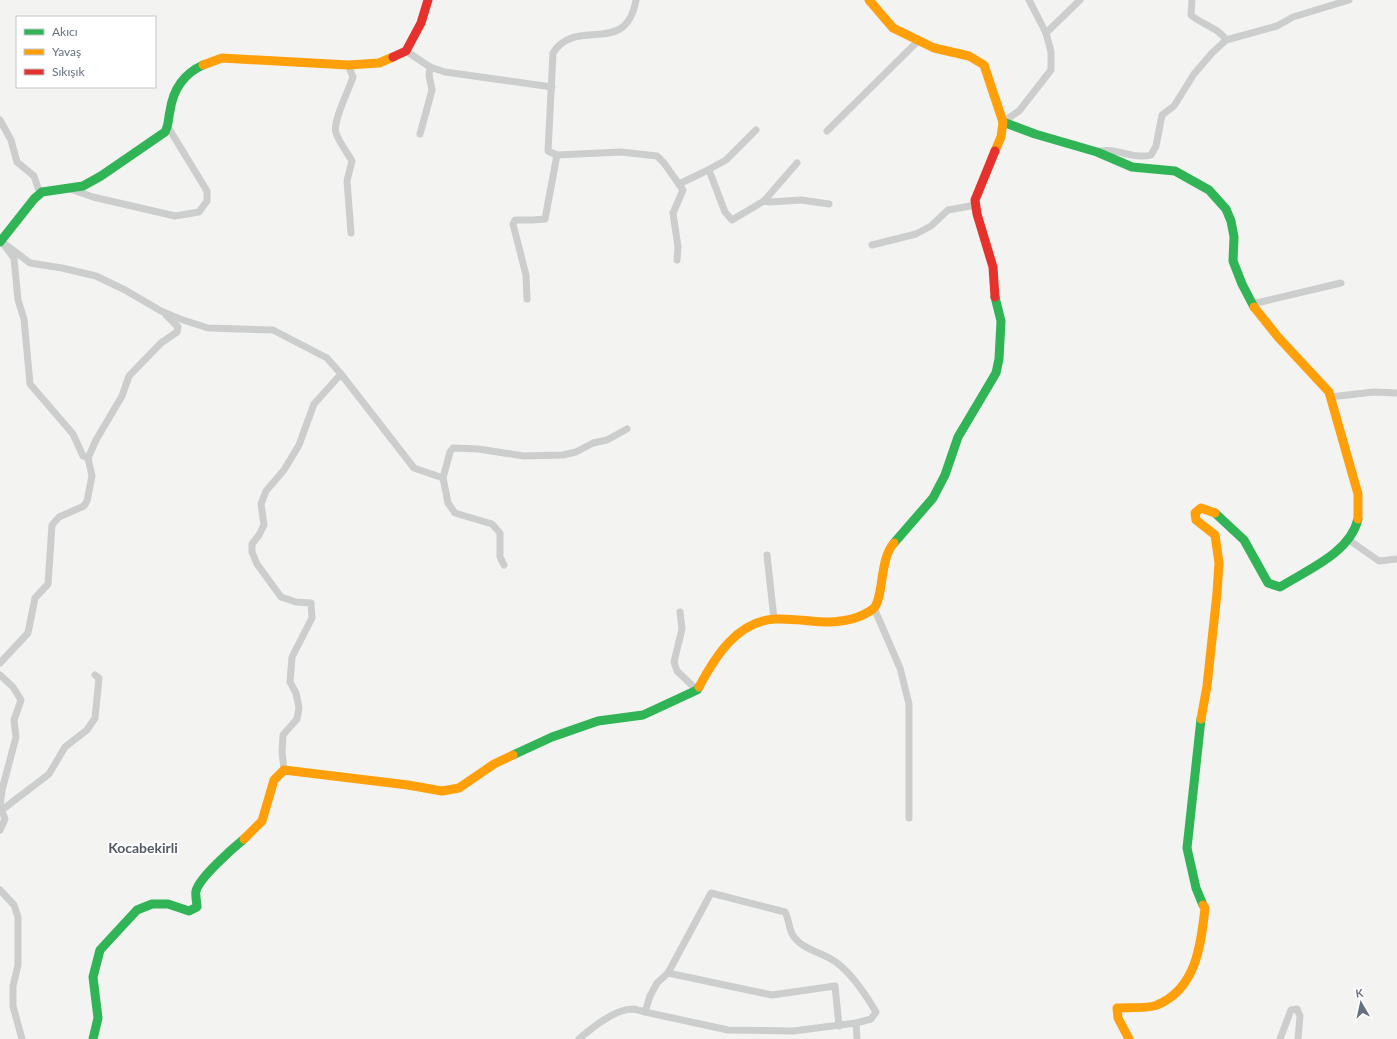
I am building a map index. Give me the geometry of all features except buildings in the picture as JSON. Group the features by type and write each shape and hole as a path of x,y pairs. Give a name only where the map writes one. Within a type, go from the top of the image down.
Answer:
{"street":[{"path":"1,242 34,199 42,192 82,186 101,176 165,132 168,127 174,89 183,77 208,62 222,58 348,65 379,63 406,51 421,23 428,0"},
{"path":"636,0 630,20 618,31 587,35 562,42 553,53 548,151 556,155 621,152 657,156 664,163 683,190 673,213 678,247 676,260"},
{"path":"284,770 408,785 442,791 459,788 494,764 552,738 598,721 643,715 672,703 697,690 715,657 738,633 751,625 774,619 824,622 849,621 874,608 878,602 884,562 890,548 933,498 945,475 958,437 996,373 999,359 1001,321 995,302 992,267 975,200 1001,137 1003,122 984,65 969,56 934,48 893,28 869,0"},
{"path":"1003,122 1019,111 1051,70 1051,52 1046,33 1029,0"},
{"path":"1046,33 1080,0"},
{"path":"1192,0 1191,15 1197,21 1221,32 1226,40"},
{"path":"1097,152 1110,151 1141,158 1151,155 1156,146 1162,115 1174,106 1194,74 1212,53 1226,40 1277,26 1293,17 1349,0"},
{"path":"827,131 919,40"},
{"path":"406,51 430,67 445,72 552,87"},
{"path":"348,65 353,77 348,95 337,116 336,133 352,161 347,182 351,233"},
{"path":"420,134 432,90 429,75 430,67"},
{"path":"0,120 11,140 17,162 34,176 38,188 42,192"},
{"path":"1003,122 1035,134 1097,152 1132,167 1175,171 1209,190 1226,209 1232,221 1234,237 1233,261 1252,304 1278,337 1329,392 1358,494 1358,520 1349,540 1324,560 1280,587 1268,583 1244,540 1217,514 1202,508 1195,513 1196,520 1215,534 1219,563 1207,686 1198,738 1187,848 1196,888 1205,908 1202,934 1193,971 1176,994 1156,1006 1117,1008 1118,1018 1129,1039"},
{"path":"70,189 93,197 175,216 199,212 207,201 207,191 168,127"},
{"path":"679,184 726,160 756,130"},
{"path":"527,299 526,275 513,224 515,220 545,219 556,155"},
{"path":"709,170 730,219 738,218 764,201 797,163"},
{"path":"764,201 801,200 829,204"},
{"path":"872,245 916,234 931,226 948,210 976,205"},
{"path":"1,242 30,263 62,268 96,276 125,290 161,311 208,328 273,330 327,358 414,468 443,478"},
{"path":"1,242 14,258 18,300 24,319 30,384 74,434 83,456 88,458"},
{"path":"1252,304 1341,283"},
{"path":"0,663 28,633 35,598 48,584 52,525 59,517 84,506 88,501 92,476 88,458 96,440 122,396 129,376 161,343 177,332 178,327 161,311"},
{"path":"284,770 282,752 283,735 297,719 298,708 296,693 290,682 292,657 312,618 311,603 296,602 280,597 257,564 252,552 252,544 264,525 261,504 266,490 284,470 299,445 314,404 341,374"},
{"path":"1330,397 1374,392 1397,393"},
{"path":"504,565 500,557 500,532 492,524 455,513 448,503 443,478 450,452 453,448 478,449 524,456 563,455 576,452 593,443 607,440 627,429"},
{"path":"1349,540 1379,561 1397,559"},
{"path":"767,555 774,619"},
{"path":"874,608 900,668 909,704 909,818"},
{"path":"680,612 682,629 674,662 677,671 697,690"},
{"path":"0,675 13,687 20,700 14,720 16,737 2,790 0,806 5,819 0,830"},
{"path":"2,810 49,774 65,747 88,730 95,718 100,686 99,678 95,675"},
{"path":"93,1039 98,1018 94,977 100,950 137,910 152,904 168,904 189,911 197,907 196,890 201,882 228,852 249,835 262,821 274,780 284,770"},
{"path":"0,890 14,905 18,918 18,965 13,986 13,1006 22,1039"},
{"path":"579,1039 596,1024 632,1009 645,1012 728,1030 793,1031 856,1024 871,1019 876,1012 863,990 832,960 815,952 795,938 789,929 789,918 785,912 760,904 711,892 668,973 657,983 650,996 645,1012"},
{"path":"668,973 772,995 835,986 839,1026"},
{"path":"1280,1039 1291,1010 1297,1009 1300,1016 1298,1039"},
{"path":"856,1024 857,1039"}],"traffic: fast":[{"path":"0,242 34,199 42,192 83,186 101,176 165,132 168,124 171,103 176,90 190,73 203,65"},
{"path":"1003,122 1035,134 1097,152 1132,167 1175,171 1209,190 1226,209 1231,221 1234,237 1233,261 1242,284 1254,307"},
{"path":"894,543 933,498 945,475 958,437 996,373 999,359 1001,321 995,297"},
{"path":"1215,513 1244,540 1268,583 1280,587 1314,567 1337,551 1346,542 1358,519"},
{"path":"513,755 552,737 598,721 643,715 697,690 699,687"},
{"path":"1201,719 1187,848 1196,888 1203,905"},
{"path":"93,1039 98,1018 93,977 100,950 137,910 152,904 168,904 189,911 197,907 196,891 198,885 217,864 244,839"}],"traffic: slow":[{"path":"869,0 893,28 934,48 969,56 984,65 1003,122 1001,137 995,151"},
{"path":"203,65 222,58 348,65 379,63 393,57"},
{"path":"1254,307 1278,337 1329,392 1358,494 1358,519"},
{"path":"1201,719 1207,686 1219,563 1215,535 1196,520 1195,513 1201,508 1215,513"},
{"path":"699,687 712,664 729,642 738,633 749,626 761,621 775,619 823,622 842,621 852,619 873,609 879,597 886,559 889,550 894,543"},
{"path":"244,839 262,821 274,780 284,770 408,785 442,791 459,788 494,764 513,755"},
{"path":"1129,1039 1118,1018 1117,1008 1157,1005 1170,998 1180,988 1188,977 1198,951 1205,908 1203,905"}],"traffic: jam":[{"path":"393,57 406,51 421,23 428,0"},
{"path":"995,151 975,200 977,214 993,267 995,297"}],"district":[{"name":"Kocabekirli","path":"143,847"}]}
